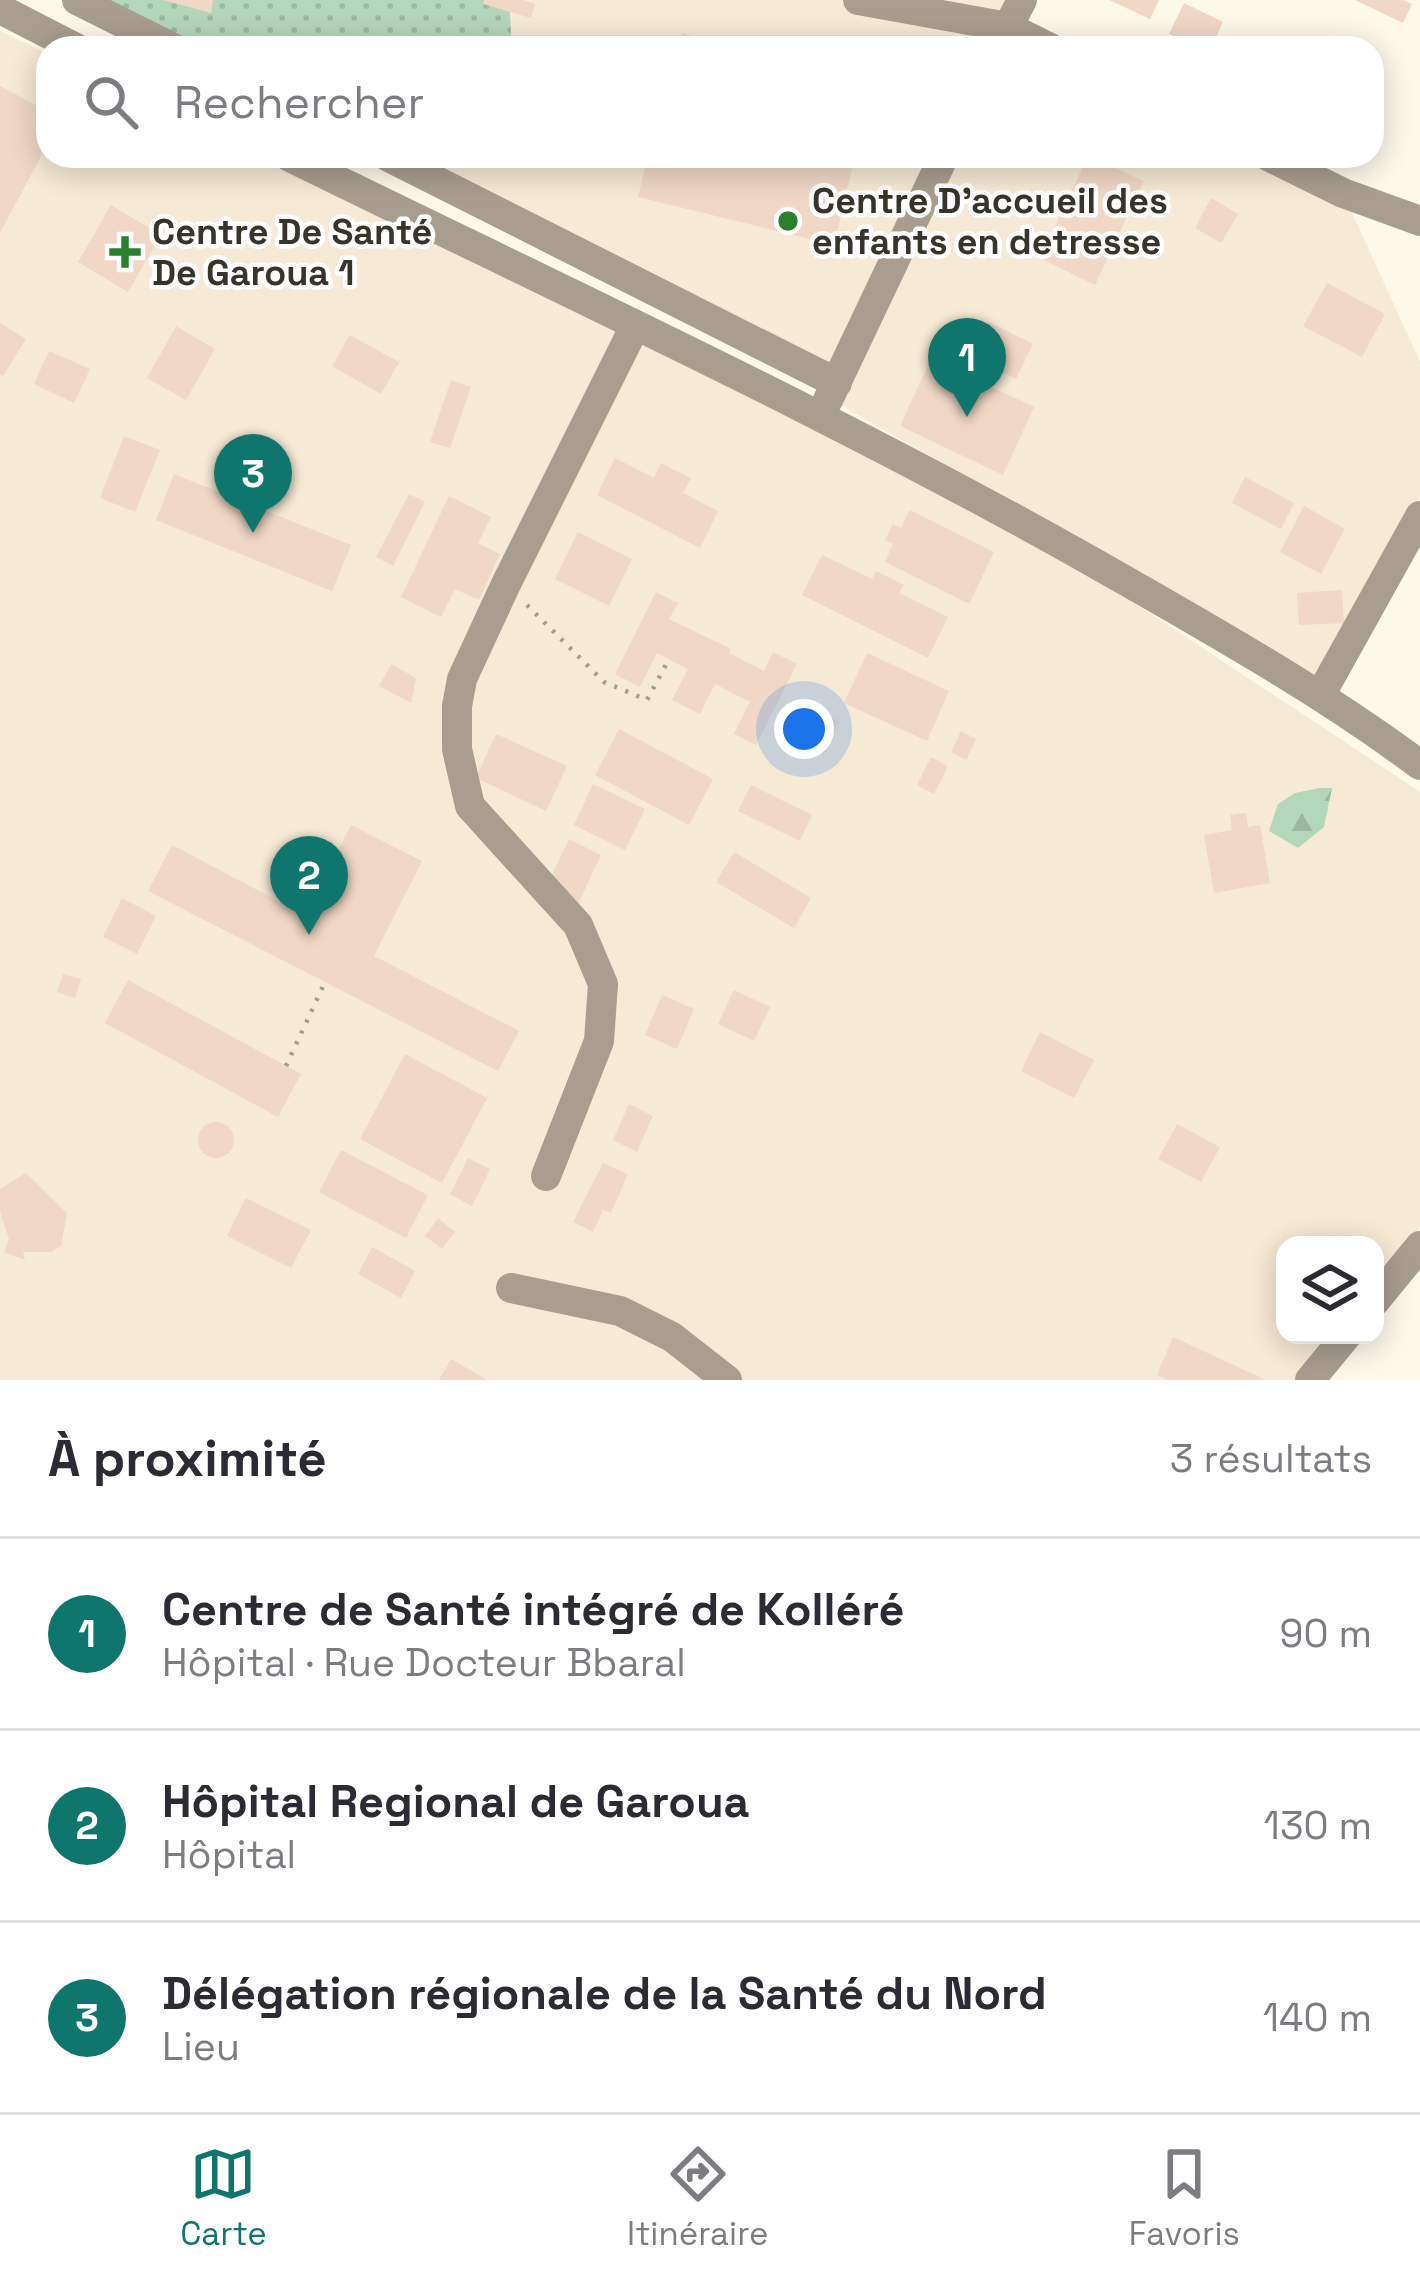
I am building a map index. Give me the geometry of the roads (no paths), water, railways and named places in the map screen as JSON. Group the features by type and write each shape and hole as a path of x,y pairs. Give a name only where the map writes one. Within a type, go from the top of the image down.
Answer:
{"street":[{"path":"77,0 149,36"},
{"path":"858,0 1009,25"},
{"path":"0,9 53,36"},
{"path":"312,168 1006,512 1322,694 1420,765"},
{"path":"412,168 837,383"},
{"path":"820,416 938,168"},
{"path":"1292,168 1343,193 1420,220"},
{"path":"546,1176 599,1041 602,984 578,925 470,806 461,780 457,706 462,679 506,584 635,326"},
{"path":"1322,694 1420,516"},
{"path":"1384,1290 1420,1246"},
{"path":"512,1288 620,1310 671,1337 727,1380"},
{"path":"1310,1380 1340,1344"}],"place":[{"name":"Centre D'accueil des enfants en detresse","path":"788,221"},
{"name":"Centre De Santé De Garoua 1","path":"125,252"},
{"name":"Centre de Santé intégré de Kolléré","path":"967,417"},
{"name":"Délégation régionale de la Santé du Nord","path":"253,533"},
{"name":"Hôpital Regional de Garoua","path":"309,935"}]}
